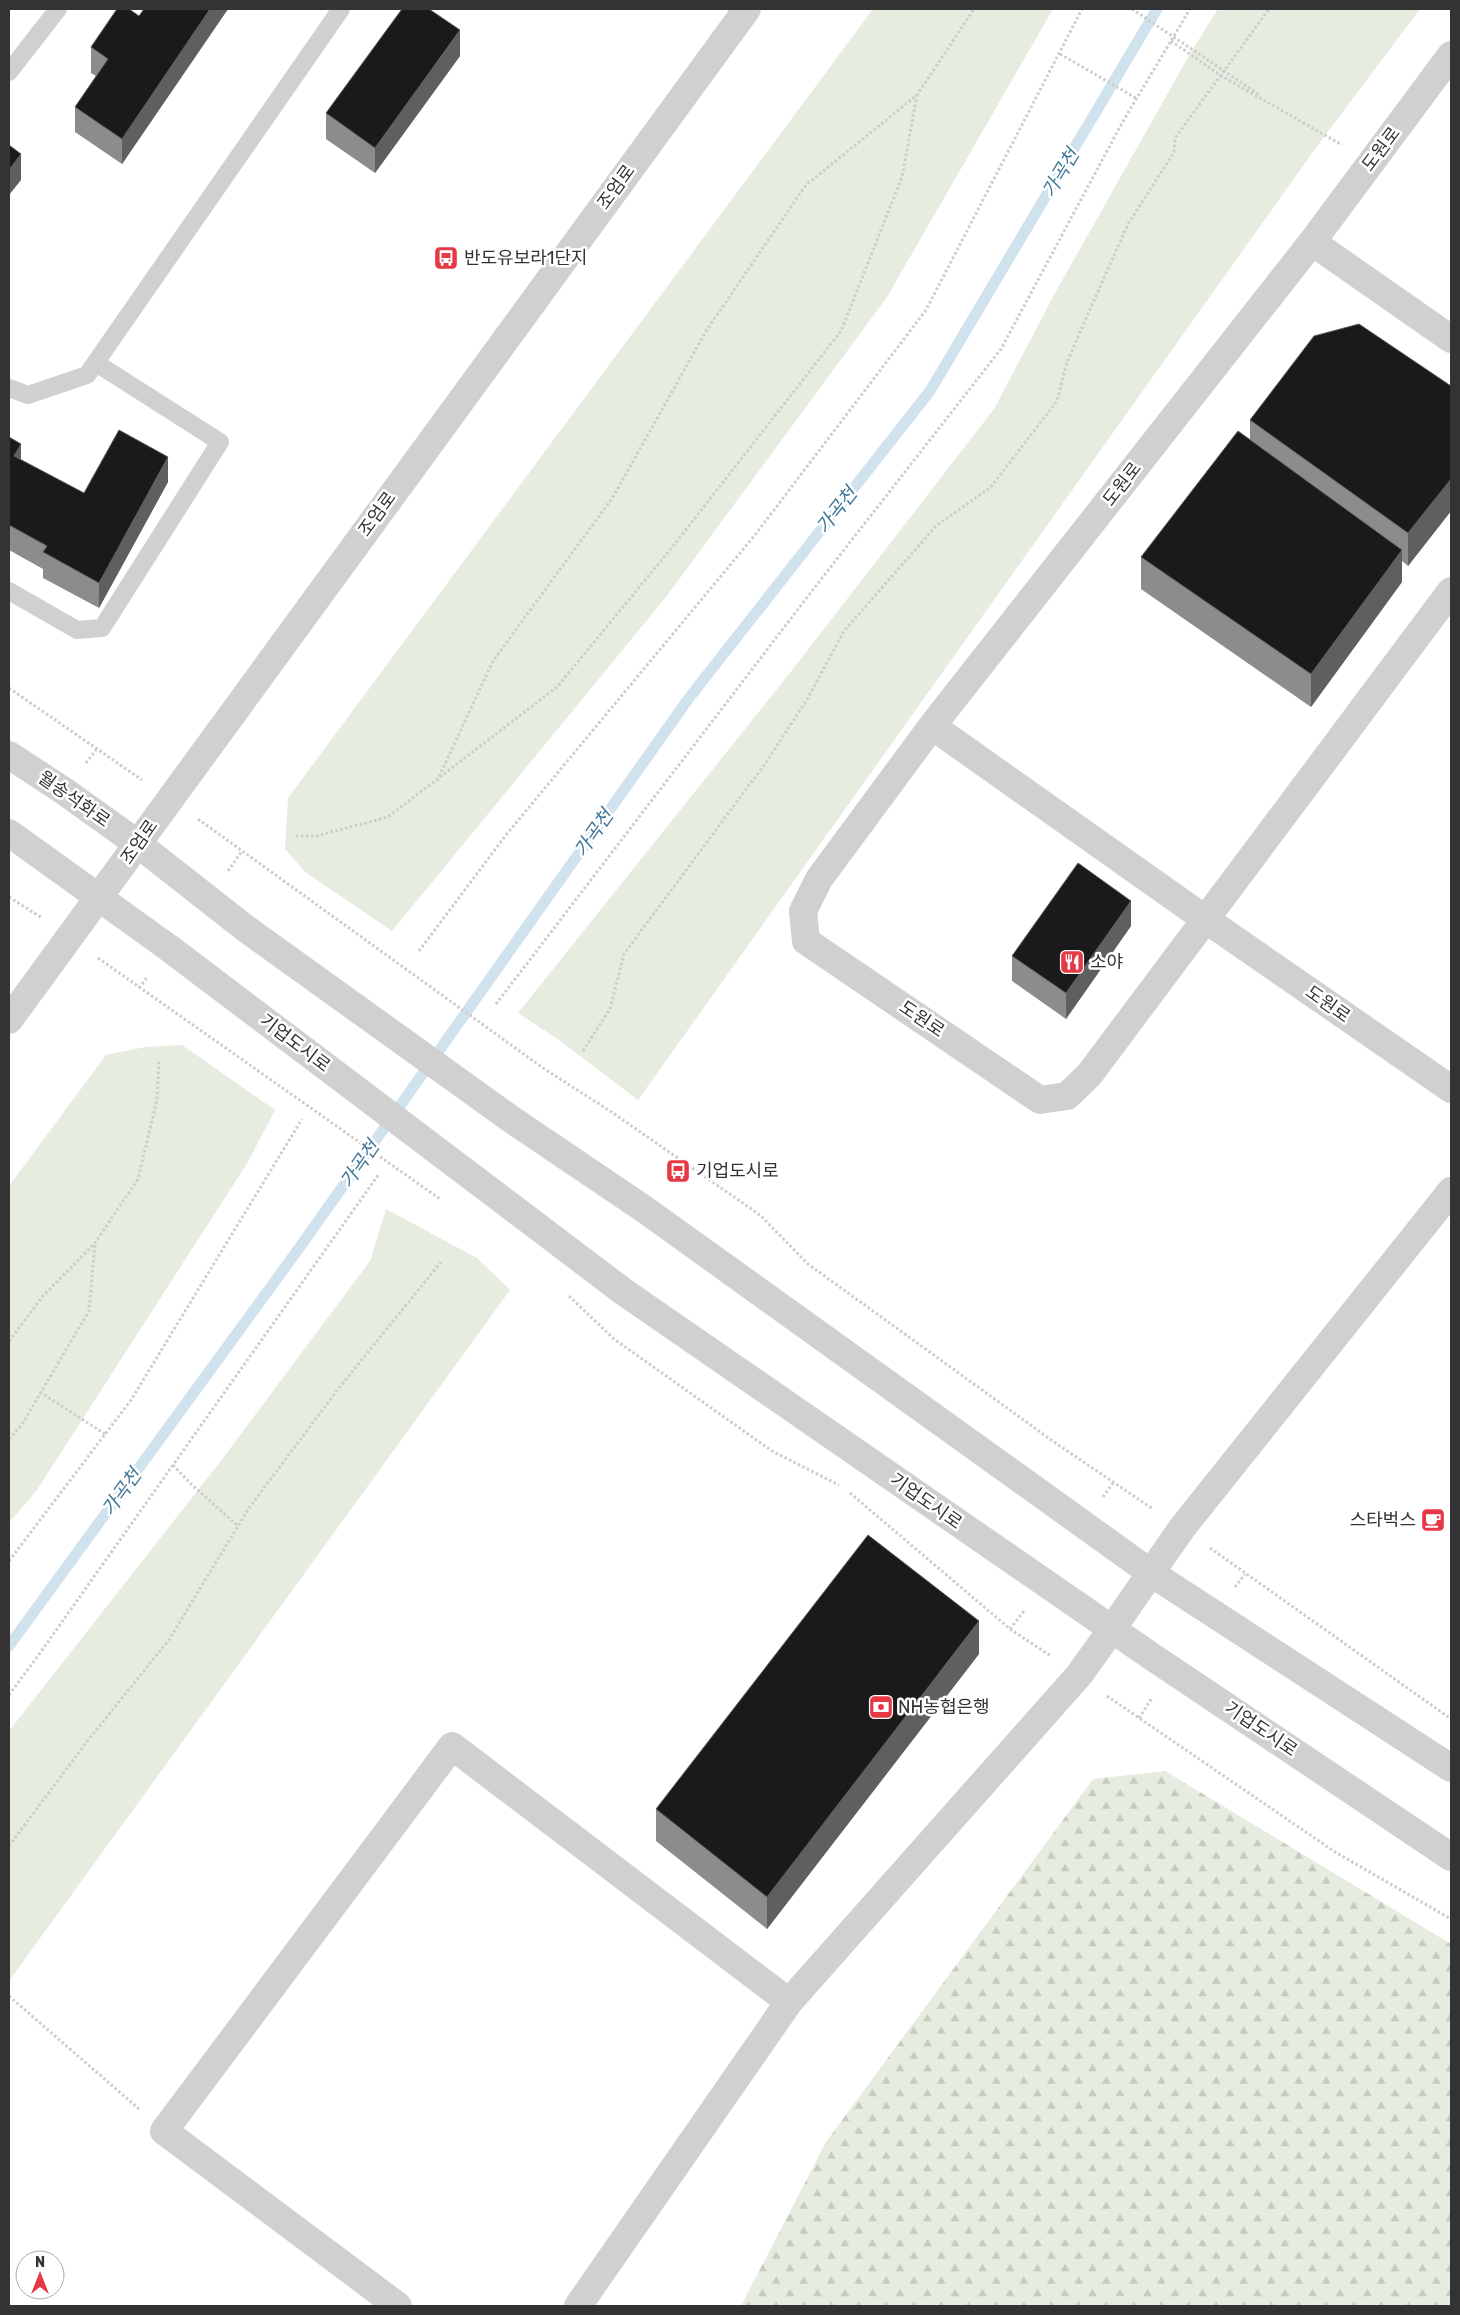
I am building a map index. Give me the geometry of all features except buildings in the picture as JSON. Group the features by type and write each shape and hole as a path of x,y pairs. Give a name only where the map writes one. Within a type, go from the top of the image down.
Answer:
{"street":[{"name":"조엄로","path":"9,1020 747,9"},
{"name":"도원로","path":"1451,55 1312,242 932,726 819,880 803,912 806,941 1040,1100 1067,1096 1089,1075 1451,591"},
{"path":"1312,242 1451,339"},
{"name":"도원로","path":"932,726 1205,919 1451,1089"},
{"name":"월송석화로","path":"9,755 64,791 138,844"},
{"path":"9,833 100,896"},
{"path":"138,844 245,928 508,1117 644,1209 1150,1573 1451,1768"},
{"name":"기업도시로","path":"100,896 632,1298 1112,1629 1451,1857"},
{"path":"578,2306 789,2002 1078,1675 1182,1528 1451,1190"},
{"path":"398,2306 164,2131 452,1746 789,2002"}],"lane":[{"path":"9,72 58,9"},
{"path":"9,388 28,395 87,375 341,9"},
{"path":"9,591 77,630 102,628 220,442 96,363"}],"path":[{"path":"437,782 493,661 613,497 706,331 806,185 917,95 974,9"},
{"path":"419,951 506,835 755,535 926,310 1082,9"},
{"path":"1132,9 1279,107 1344,147"},
{"path":"496,1004 815,587 1001,349 1122,123 1190,9"},
{"path":"583,1051 610,1009 624,954 767,760 808,698 844,630 937,525 990,488 1057,401 1067,362 1128,224 1174,152 1174,138 1269,9"},
{"path":"1171,40 1220,74 1279,107"},
{"path":"1060,54 1136,98"},
{"path":"296,836 316,836 388,817 437,782 557,687 674,545 841,331 902,177 917,95"},
{"path":"9,688 96,750"},
{"path":"242,851 543,1068 610,1111 760,1215 808,1264 1113,1483"},
{"path":"139,988 446,1204"},
{"path":"9,1340 43,1296 95,1243 138,1179 157,1100 159,1062"},
{"path":"9,1561 130,1400 302,1119"},
{"path":"9,1695 327,1250 379,1174"},
{"path":"9,1439 21,1426 89,1311 95,1243"},
{"path":"9,1846 89,1739 168,1641 238,1526 339,1388 441,1262"},
{"path":"565,1294 614,1339 772,1450 844,1488 1010,1629"},
{"path":"40,1392 105,1434"},
{"path":"173,1465 191,1484 238,1526"},
{"path":"1245,1574 1451,1719"},
{"path":"1138,1718 1335,1852 1451,1919"},
{"path":"9,1996 164,2131"}],"green space":[{"path":"873,9 1053,9 887,297 666,597 392,931 305,872 285,849 288,798"},
{"path":"1218,9 1420,9 1315,149 638,1100 559,1040 518,1013 793,669 994,409 1054,295 1191,52"},
{"path":"182,1045 275,1110 248,1162 37,1490 9,1523 9,1186 106,1055 145,1047"},
{"path":"386,1209 477,1258 510,1290 9,1981 9,1731 220,1462 370,1261"},
{"path":"1165,1771 1451,1944 1451,2306 741,2306 826,2142 1093,1779"}],"waterway":[{"name":"가곡천","path":"9,1646 297,1251 689,698 930,391 1157,9"}],"place":[{"name":"반도유보라1단지","path":"446,258"},
{"name":"소야","path":"1072,962"},
{"name":"기업도시로","path":"678,1171"},
{"name":"스타벅스","path":"1433,1520"},
{"name":"NH농협은행","path":"881,1707"}]}
